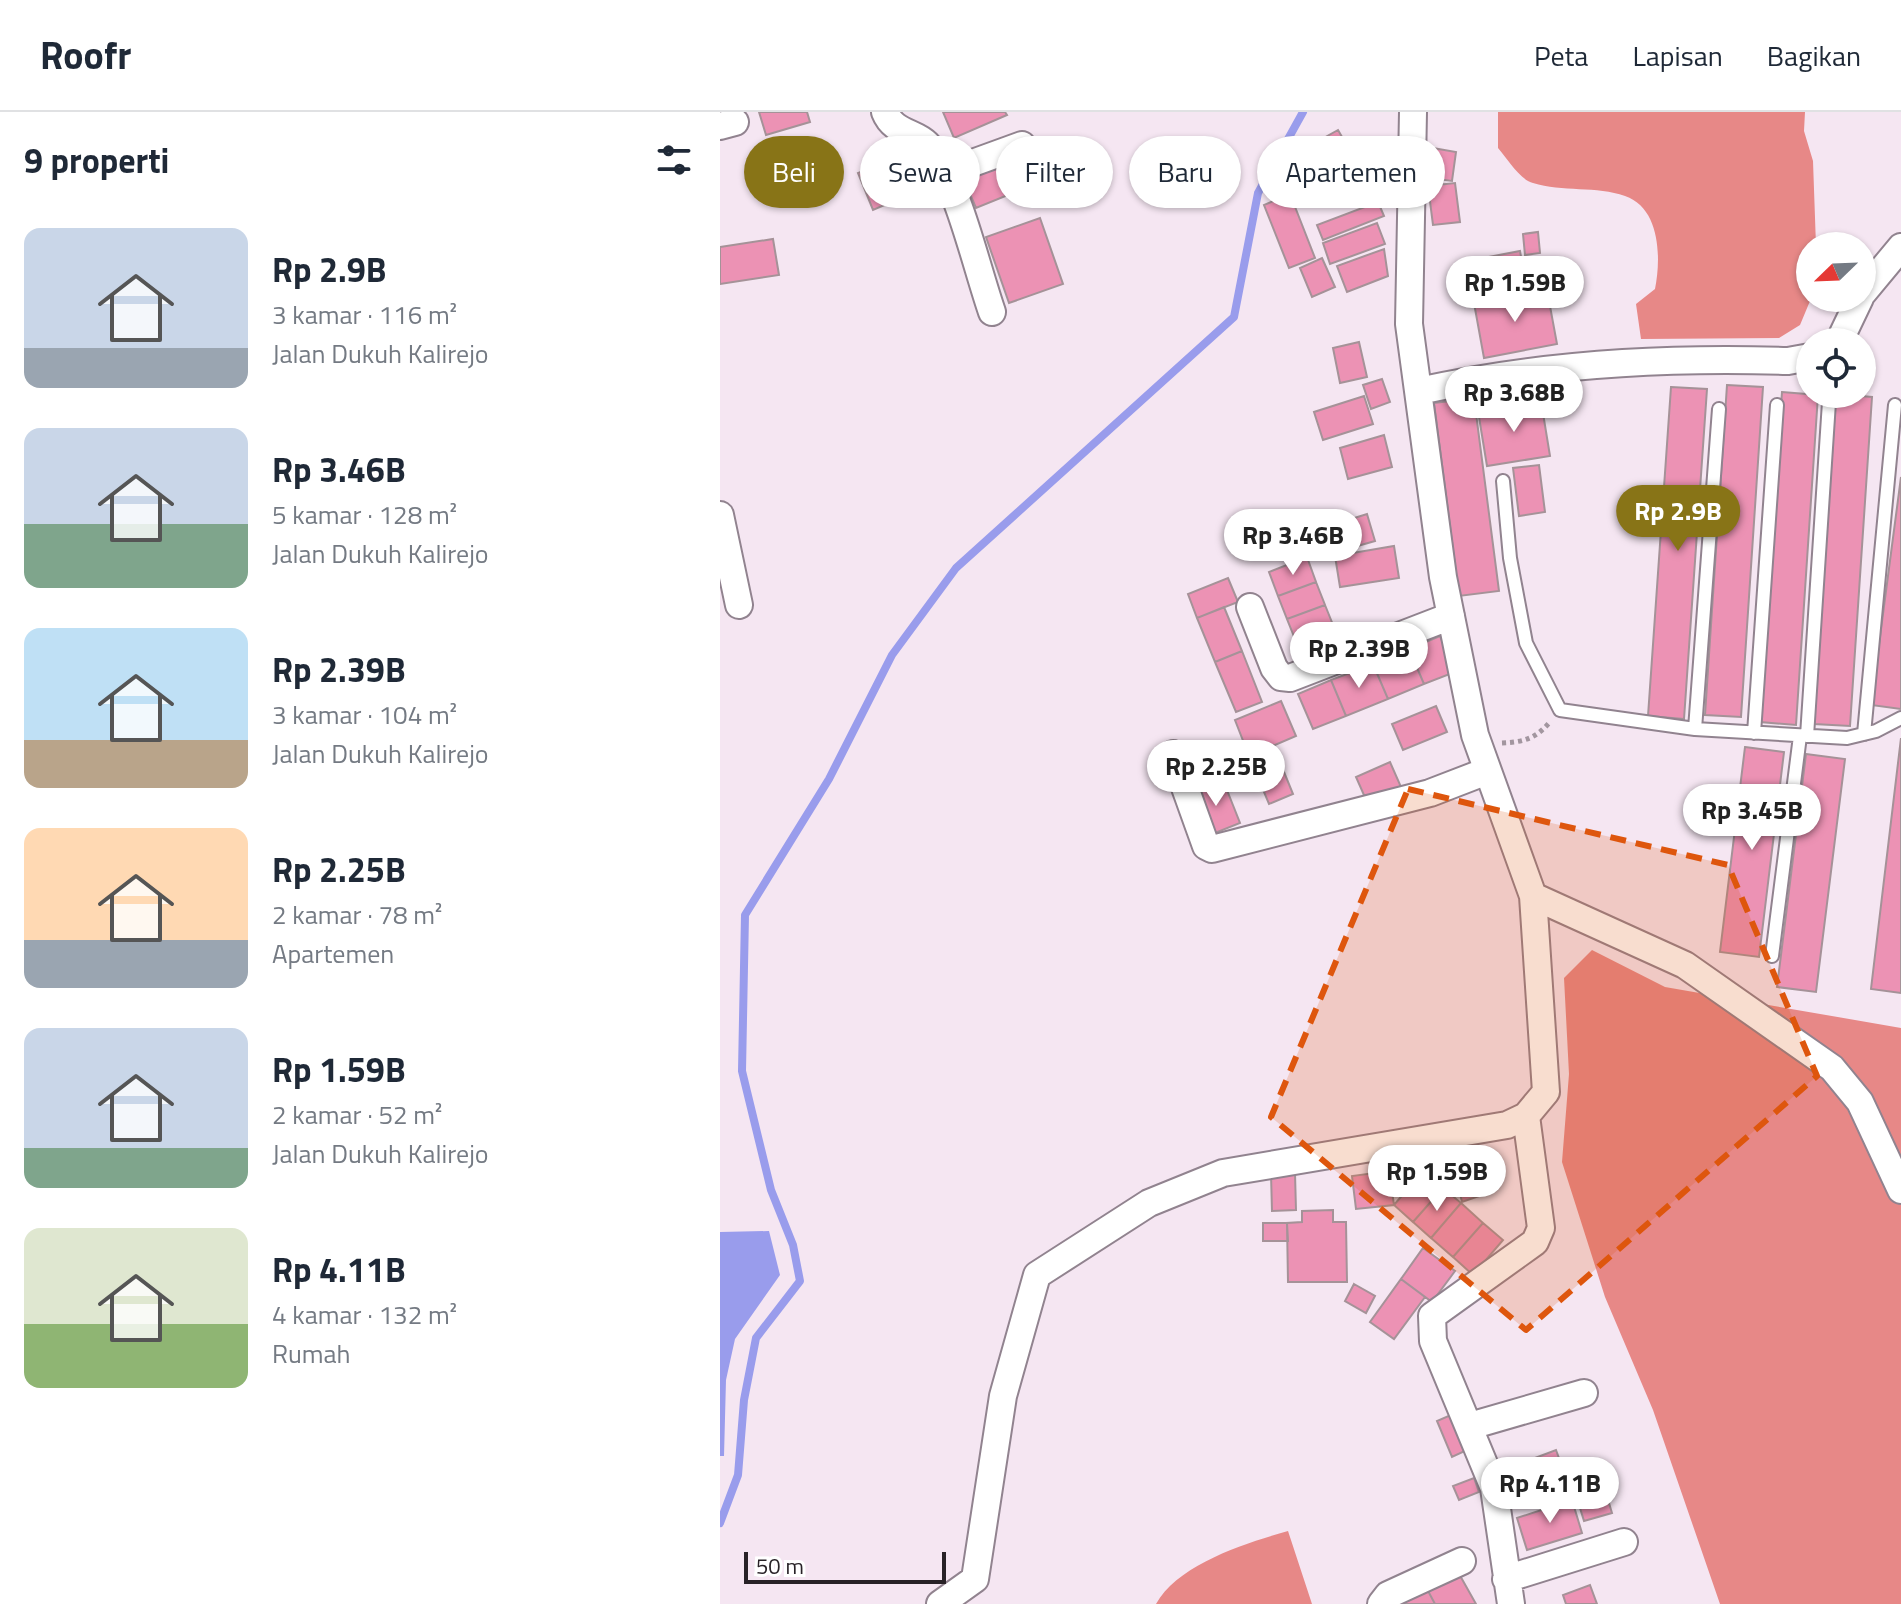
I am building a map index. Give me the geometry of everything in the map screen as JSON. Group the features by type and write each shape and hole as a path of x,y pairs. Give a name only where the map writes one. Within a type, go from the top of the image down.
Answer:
{"street":[{"path":"885,112 897,130 909,136"},
{"path":"940,1604 975,1579 1003,1396 1037,1275 1149,1203 1223,1173 1507,1125 1526,1116 1546,1092 1533,896 1475,735 1451,616 1409,324 1413,112"},
{"path":"957,208 992,312"},
{"path":"1876,278 1901,247"},
{"path":"1419,391 1495,376 1617,363 1796,360"},
{"path":"720,515 739,605"},
{"path":"1250,607 1274,668 1281,677 1290,678 1451,616"},
{"path":"1173,754 1206,846 1212,849 1430,793 1487,771"},
{"path":"1533,896 1685,965 1832,1068 1860,1102 1901,1190"},
{"path":"1526,1116 1541,1228 1535,1242 1432,1316 1433,1341 1494,1488 1509,1592 1624,1542"},
{"path":"1470,1426 1584,1393"},
{"path":"1381,1604 1388,1595 1462,1561"}],"lane":[{"path":"1754,733 1777,405"},
{"path":"1864,734 1895,405"},
{"path":"1772,956 1803,736 1829,408"},
{"path":"1695,729 1719,409"},
{"path":"1503,481 1510,558 1526,643 1560,710 1695,729 1847,738 1901,718"}],"path":[{"path":"1475,735 1497,744 1523,742 1538,735 1560,710"}],"highlighted area":[{"path":"1408,789 1728,865 1817,1076 1526,1330 1271,1117"}],"shaded area":[{"path":"1498,112 1805,112 1804,131 1813,161 1816,232 1796,232 1796,312 1805,312 1800,325 1779,338 1641,339 1636,304 1655,289 1658,264 1656,236 1646,212 1637,202 1614,193 1544,186 1528,181 1498,148"},
{"path":"1592,950 1665,987 1901,1028 1901,1604 1720,1604 1653,1410 1605,1297 1562,1162 1569,1074 1564,978"},
{"path":"1288,1531 1312,1604 1156,1604 1166,1590 1196,1566"}],"water":[{"path":"769,1231 780,1275 735,1339 726,1380 724,1456 720,1456 720,1232"}],"building":[{"path":"759,112 807,112 810,122 766,135"},
{"path":"943,112 1005,112 1007,115 959,136 953,136"},
{"path":"1338,130 1341,136 1327,136"},
{"path":"1445,150 1456,152 1452,181 1445,180"},
{"path":"996,167 996,200 980,206 980,173"},
{"path":"1455,183 1460,222 1433,225 1431,208 1445,208 1445,184"},
{"path":"1265,208 1295,208 1315,258 1289,268"},
{"path":"1362,208 1381,208 1384,216 1323,240 1317,225"},
{"path":"1040,218 1063,284 1009,303 986,237"},
{"path":"1377,223 1385,244 1330,264 1323,243"},
{"path":"1538,232 1540,253 1525,255 1523,234"},
{"path":"773,239 779,275 720,284 720,247"},
{"path":"1384,249 1388,276 1347,292 1337,266"},
{"path":"1520,251 1526,284 1463,296 1457,263"},
{"path":"1322,258 1335,287 1312,297 1300,268"},
{"path":"1547,290 1557,344 1484,358 1474,303"},
{"path":"1359,342 1367,377 1340,383 1333,348"},
{"path":"1382,379 1390,402 1371,409 1363,385"},
{"path":"1727,385 1763,387 1741,717 1705,715"},
{"path":"1671,387 1707,389 1684,719 1648,716"},
{"path":"1782,392 1796,393 1796,408 1817,408 1796,725 1760,722"},
{"path":"1364,396 1373,424 1323,440 1314,412"},
{"path":"1474,398 1499,591 1459,596 1434,403"},
{"path":"1541,401 1550,456 1487,466 1478,411"},
{"path":"1835,408 1871,408 1850,726 1814,724"},
{"path":"1384,435 1392,467 1348,479 1340,448"},
{"path":"1539,465 1545,512 1519,516 1513,468"},
{"path":"1901,477 1901,709 1871,705"},
{"path":"1367,514 1375,541 1340,551 1332,525"},
{"path":"1394,546 1399,578 1340,587 1335,556"},
{"path":"1307,557 1316,582 1278,596 1269,572"},
{"path":"1228,578 1238,602 1197,618 1188,594"},
{"path":"1316,582 1325,605 1287,619 1278,596"},
{"path":"1325,605 1333,625 1295,639 1287,619"},
{"path":"1224,607 1242,651 1215,662 1197,618"},
{"path":"1333,625 1340,646 1303,660 1295,639"},
{"path":"1440,636 1455,672 1424,684 1409,649"},
{"path":"1409,649 1424,684 1388,699 1373,664"},
{"path":"1242,651 1262,702 1236,712 1215,662"},
{"path":"1373,664 1388,699 1346,716 1331,680"},
{"path":"1331,680 1346,716 1313,729 1298,694"},
{"path":"1281,701 1296,736 1249,756 1235,720"},
{"path":"1436,706 1447,732 1403,750 1392,724"},
{"path":"1901,738 1901,993 1871,989"},
{"path":"1244,742 1254,768 1204,788 1193,762"},
{"path":"1273,745 1293,794 1269,804 1249,756"},
{"path":"1745,747 1784,752 1759,957 1720,952"},
{"path":"1806,754 1845,759 1816,992 1777,987"},
{"path":"1390,762 1401,787 1367,802 1356,777"},
{"path":"1223,780 1240,823 1210,835 1192,793"},
{"path":"1470,1150 1474,1161 1482,1158 1494,1191 1462,1202 1451,1157"},
{"path":"1443,1151 1448,1168 1435,1172 1421,1157"},
{"path":"1424,1170 1443,1188 1413,1222 1394,1205"},
{"path":"1389,1171 1394,1205 1356,1209 1352,1176"},
{"path":"1295,1173 1296,1210 1272,1211 1271,1174"},
{"path":"1443,1188 1461,1203 1431,1238 1413,1222"},
{"path":"1461,1203 1483,1223 1453,1257 1431,1238"},
{"path":"1333,1210 1333,1222 1346,1222 1347,1282 1288,1282 1287,1223 1302,1222 1302,1211"},
{"path":"1263,1223 1287,1223 1288,1241 1263,1241"},
{"path":"1483,1223 1503,1240 1473,1275 1453,1257"},
{"path":"1423,1248 1455,1271 1432,1302 1401,1279"},
{"path":"1401,1279 1425,1297 1394,1339 1370,1322"},
{"path":"1354,1284 1375,1296 1366,1313 1345,1301"},
{"path":"1453,1414 1467,1450 1452,1457 1437,1421"},
{"path":"1556,1450 1567,1480 1517,1498 1506,1469"},
{"path":"1600,1473 1612,1513 1584,1521 1572,1482"},
{"path":"1474,1478 1479,1492 1459,1500 1453,1486"},
{"path":"1572,1500 1582,1533 1527,1550 1517,1518"},
{"path":"1458,1572 1476,1604 1435,1604 1427,1589"},
{"path":"1590,1585 1597,1604 1566,1604 1563,1595"},
{"path":"1427,1589 1435,1604 1405,1604 1404,1602"}],"waterway":[{"path":"720,1523 738,1475 744,1400 756,1338 800,1281 793,1245 771,1190 742,1071 745,915 829,779 892,655 956,568 1234,317 1258,193 1303,112"}]}
